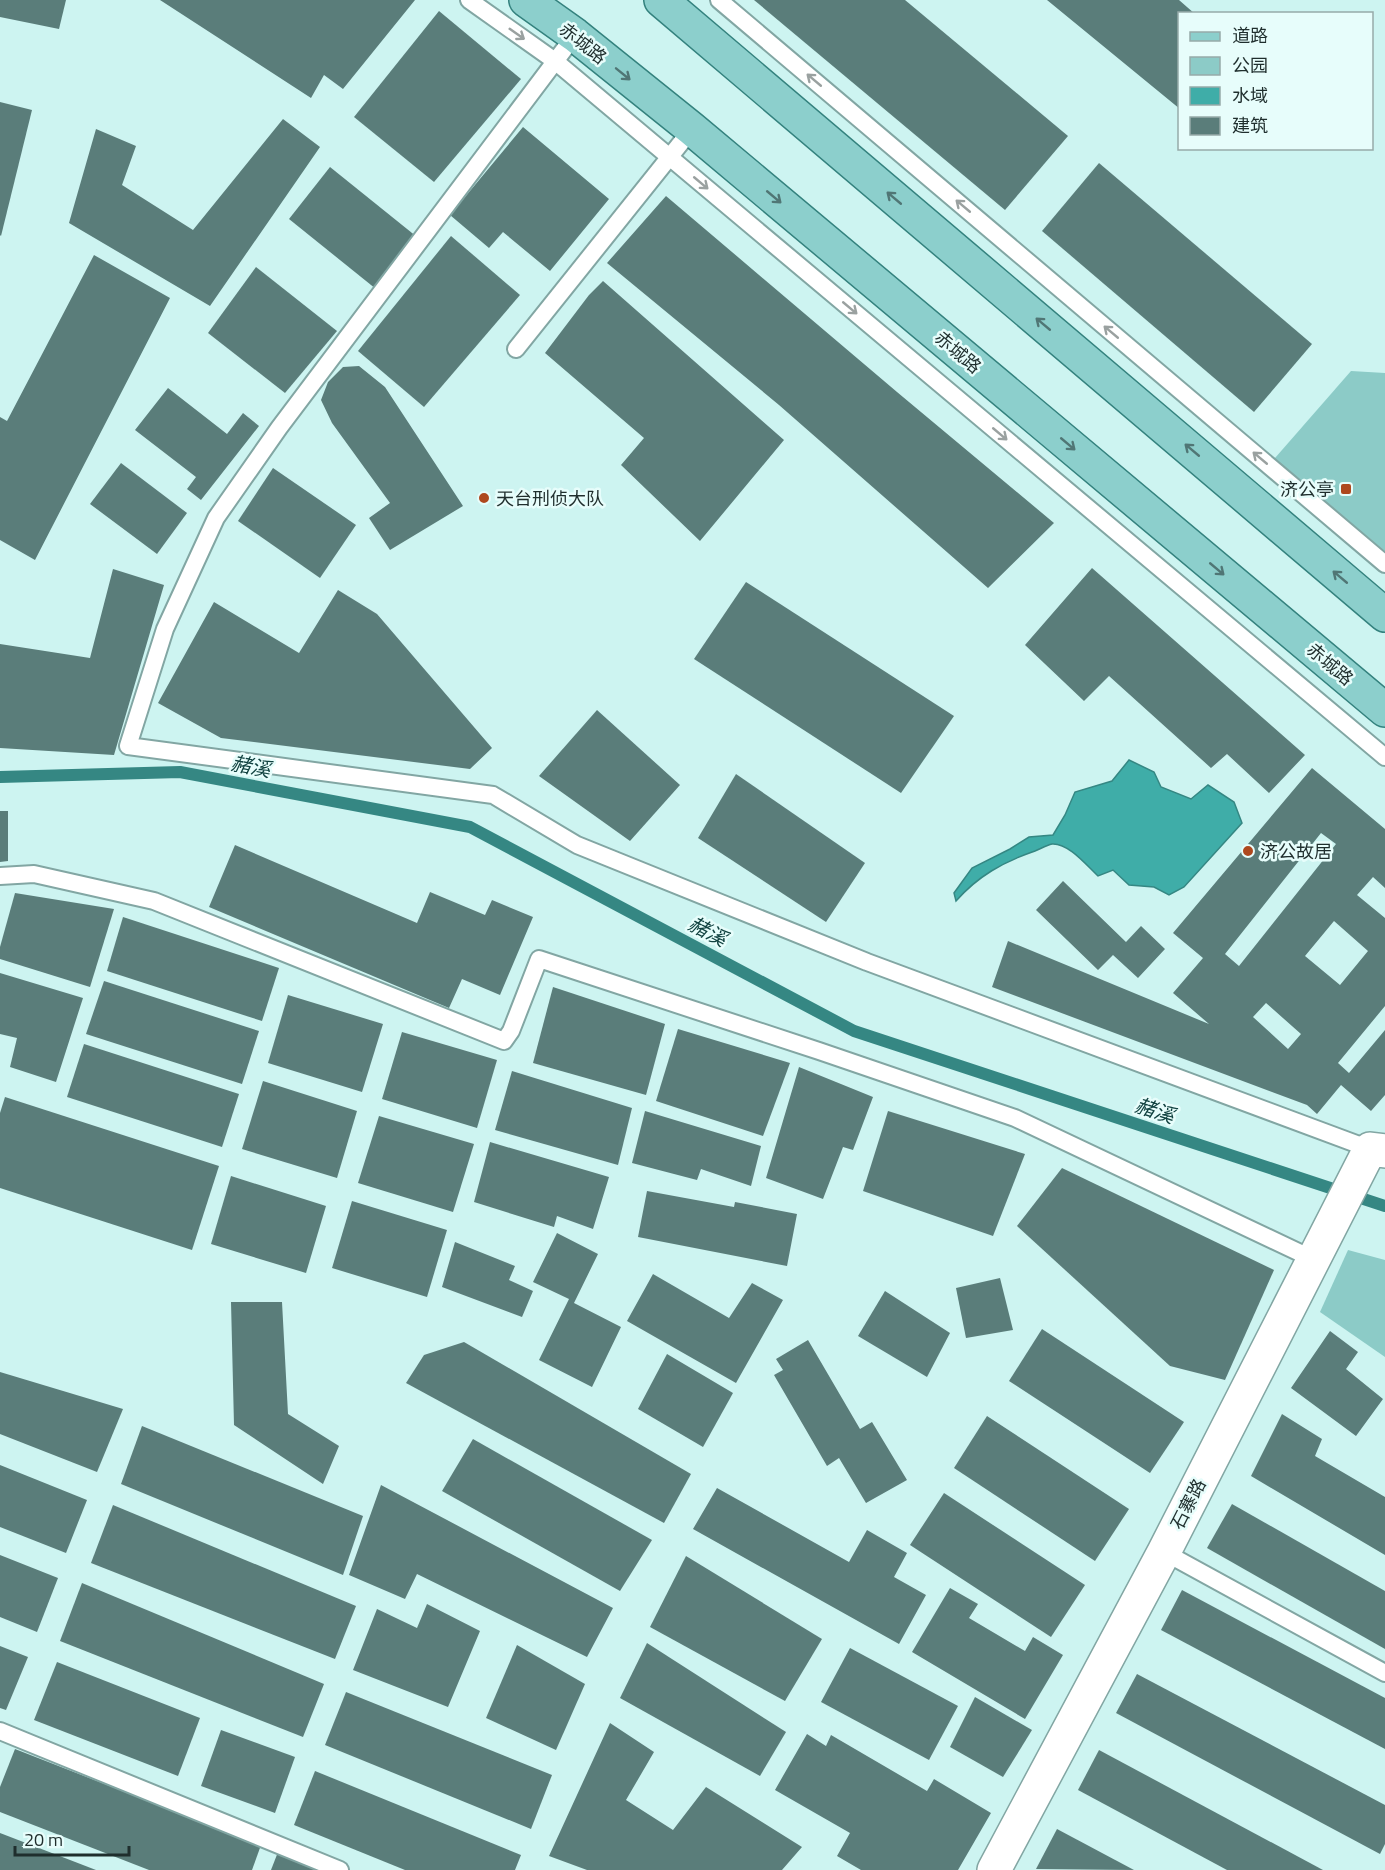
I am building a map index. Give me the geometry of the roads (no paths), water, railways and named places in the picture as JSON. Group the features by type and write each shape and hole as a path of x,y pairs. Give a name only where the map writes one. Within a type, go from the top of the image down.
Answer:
{"main road":[{"name":"赤城路","path":"526,0 692,129 1385,710"},
{"path":"661,0 1385,615"}],"street":[{"name":"石寨路","path":"994,1870 1164,1552 1314,1259 1377,1150"}],"lane":[{"path":"469,0 555,61 1385,757"},
{"path":"719,0 1385,564"},
{"path":"575,36 279,428 216,518 165,629 128,746 493,795 577,845 867,962 1377,1150"},
{"path":"516,349 692,129"},
{"path":"0,876 34,874 154,901 504,1041 511,1031 539,959 1015,1118 1314,1259"},
{"path":"1164,1552 1385,1673"},
{"path":"0,1731 340,1870"}],"water":[{"path":"1129,760 1154,772 1161,787 1191,799 1208,785 1234,802 1242,823 1184,887 1169,895 1154,887 1129,885 1113,870 1098,876 1071,851 1052,844 1012,860 992,871 973,884 956,901 954,893 972,868 1029,837 1053,835 1075,792 1112,781"}],"waterway":[{"name":"赭溪","path":"0,777 180,772 470,827 854,1031 1385,1206"}],"place":[{"name":"济公亭","path":"1346,489"},
{"name":"天台刑侦大队","path":"484,498"},
{"name":"济公故居","path":"1248,851"}]}
